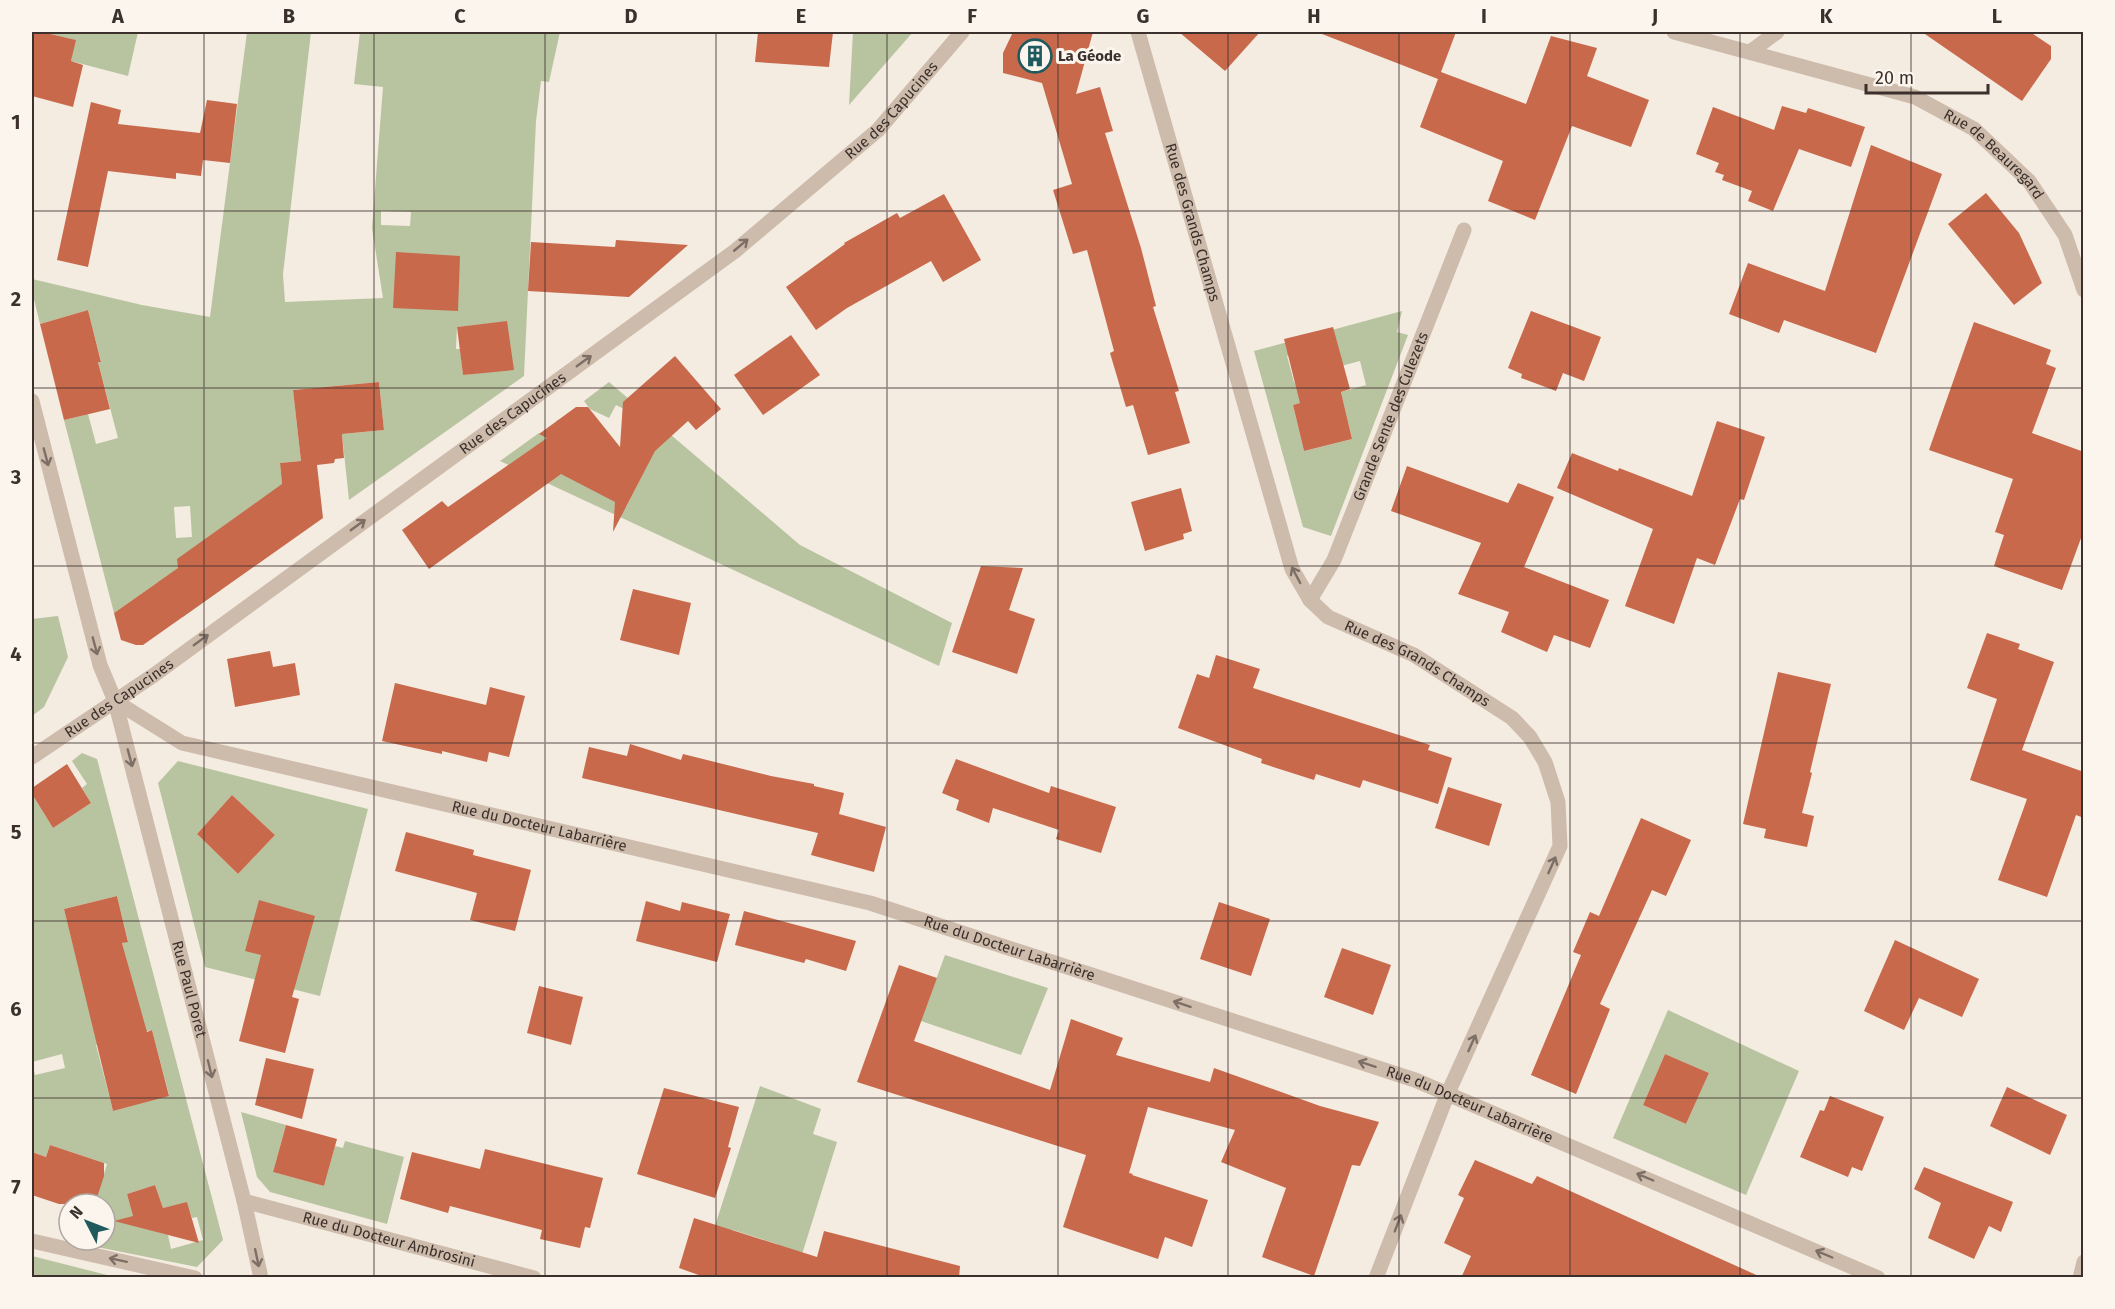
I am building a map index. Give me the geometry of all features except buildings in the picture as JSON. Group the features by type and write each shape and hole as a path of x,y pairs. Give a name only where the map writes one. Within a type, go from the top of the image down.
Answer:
{"street":[{"name":"Rue des Capucines","path":"32,757 115,701 735,251 878,130 962,32"},
{"name":"Rue des Grands Champs","path":"1138,32 1292,569 1310,600 1328,617 1414,655 1512,718 1530,737 1545,762 1558,802 1560,846 1449,1093 1376,1278"},
{"name":"Rue de Beauregard","path":"1674,32 1915,97 1974,129 2029,182 2065,235 2084,290"},
{"path":"1750,52 1777,32"},
{"name":"Grande Sente des Culezets","path":"1310,600 1334,560 1464,230"},
{"name":"Rue Paul Poret","path":"32,401 100,665 115,701 244,1201 261,1278"},
{"name":"Rue du Docteur Labarrière","path":"115,701 182,743 870,903 1415,1080 1878,1278"},
{"name":"Rue du Docteur Ambrosini","path":"244,1201 534,1278"},
{"path":"32,1241 195,1278"},
{"path":"2080,1278 2084,1263"}],"green space":[{"path":"51,32 138,32 128,76 71,61 75,40 51,34"},
{"path":"247,32 311,32 283,274 285,302 383,298 372,228 383,87 354,84 360,32 560,32 549,82 541,81 536,121 524,376 349,500 342,434 384,430 379,382 293,390 301,461 280,463 284,503 264,497 192,549 221,590 183,617 158,582 114,613 64,420 88,414 96,444 118,438 98,362 101,361 88,310 40,324 32,291 32,279 142,305 210,317","holes":["381,211 411,212 410,226 381,225","503,322 513,369 463,375 460,349 456,349 457,327","190,506 192,537 176,538 174,507"]},
{"path":"853,32 913,32 849,105"},
{"path":"1402,311 1397,332 1408,335 1331,536 1303,527 1254,351","holes":["1335,343 1341,366 1360,361 1366,385 1341,392 1352,439 1304,451 1293,405 1307,401 1294,382 1287,356"]},
{"path":"609,382 800,545 952,623 939,666 500,461 539,433 576,454 585,438 556,421 560,419 599,439 579,483 626,507 658,444 640,417 616,405 609,418 590,409 584,401"},
{"path":"58,616 68,657 44,707 32,716 32,619"},
{"path":"82,753 97,759 223,1240 197,1267 117,1251 117,1192 99,1192 107,1164 50,1145 46,1157 32,1152 32,1062 32,794 53,828 91,803 82,788 87,784 72,761","holes":["117,896 128,941 122,943 138,1002 90,1014 64,909","152,1030 169,1095 113,1111 96,1045","62,1054 65,1068 35,1075 32,1062","155,1185 163,1208 187,1203 192,1218 197,1217 203,1240 171,1249 168,1235 136,1226 127,1194"]},
{"path":"178,761 368,809 320,996 205,967 158,783","holes":["232,795 275,835 238,874 197,834"]},
{"path":"945,955 1048,988 1021,1055 921,1021"},
{"path":"1668,1010 1799,1071 1746,1195 1613,1138","holes":["1665,1054 1709,1073 1686,1124 1643,1105"]},
{"path":"760,1086 821,1109 813,1134 837,1142 795,1277 777,1244 733,1230 714,1229"},
{"path":"241,1112 286,1125 273,1172 324,1186 335,1146 343,1148 345,1141 404,1157 387,1224 270,1192 257,1177"},
{"path":"32,1256 115,1277 32,1277"}],"place":[{"name":"La Géode","path":"1035,56"}]}
